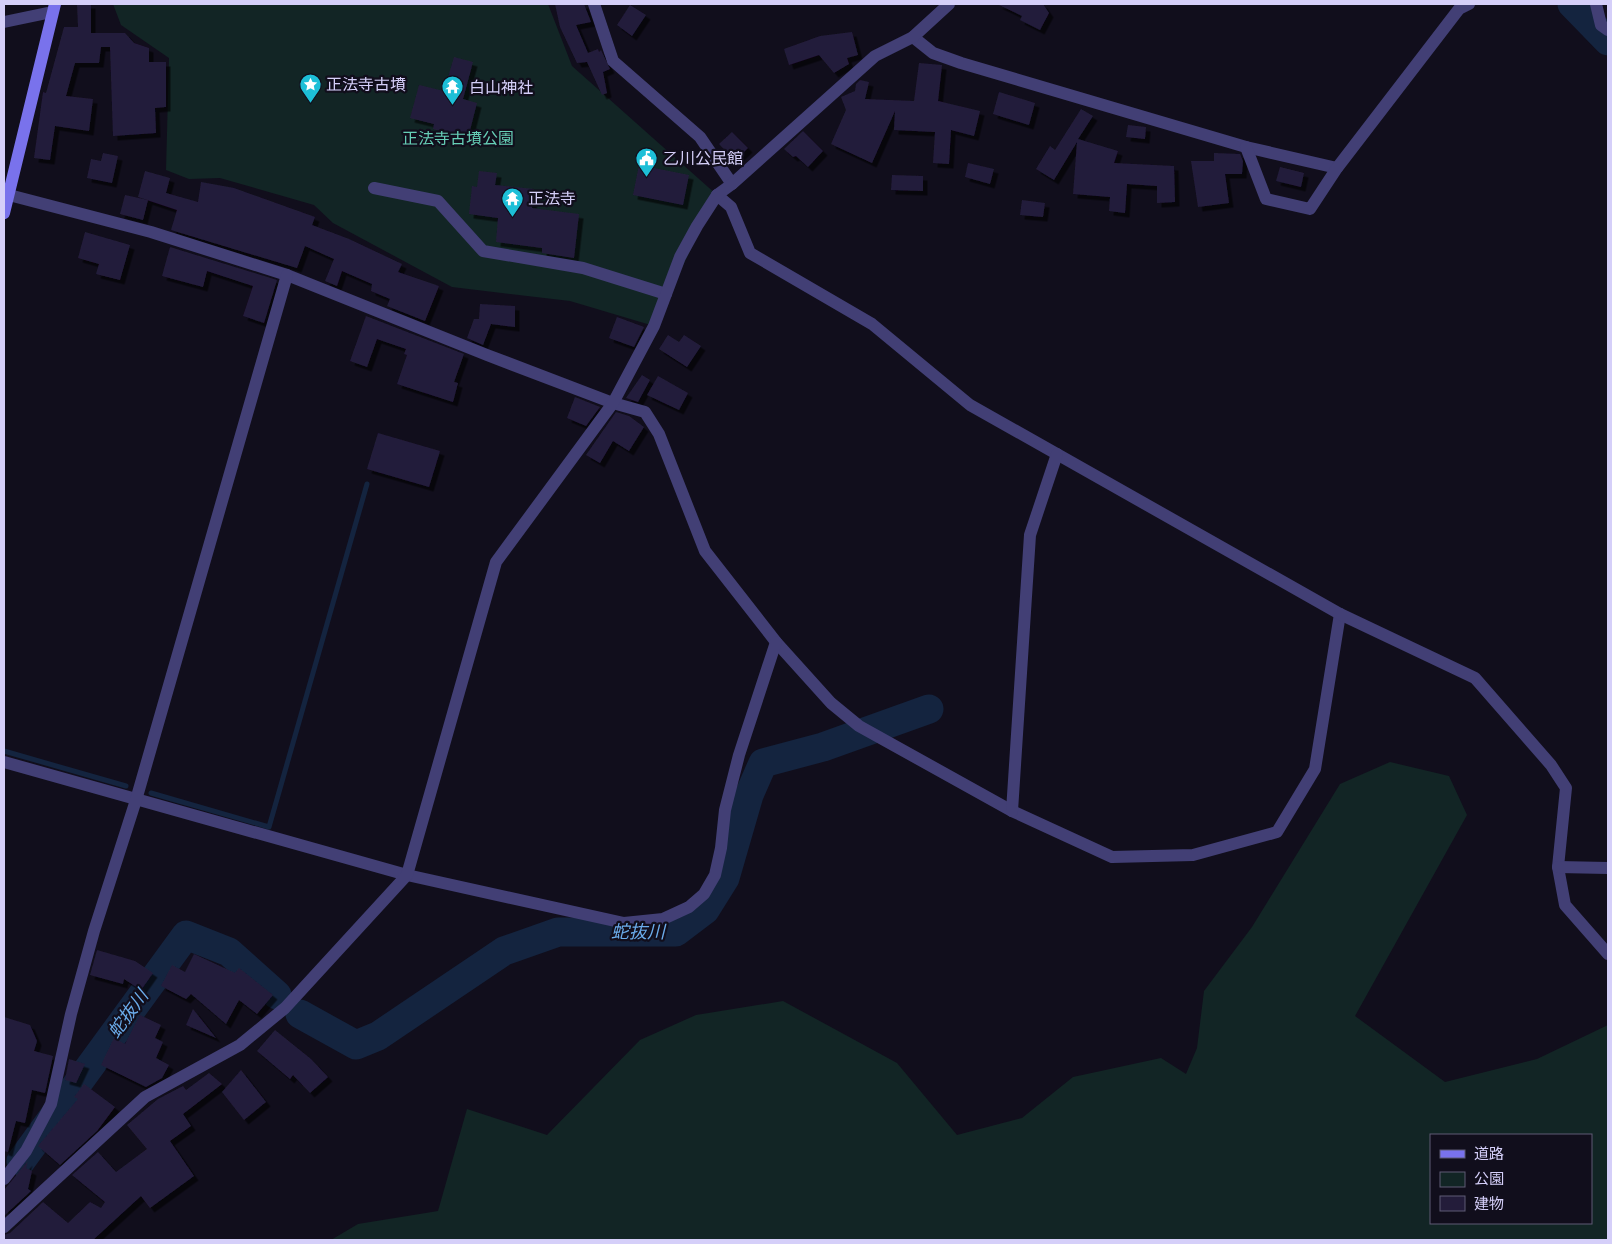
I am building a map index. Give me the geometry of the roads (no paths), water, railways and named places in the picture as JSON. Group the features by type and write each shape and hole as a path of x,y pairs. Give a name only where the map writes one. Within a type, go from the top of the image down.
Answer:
{"main road":[{"path":"4,213 6,194 54,8"}],"street":[{"path":"595,4 612,61 700,137 732,184"},
{"path":"4,1227 145,1097 240,1046 285,1008 407,875 496,562 613,403 654,326 680,257 716,195 732,184 875,56 913,37 949,4"},
{"path":"1246,146 1266,199 1310,209 1337,168 1459,9 1469,4"},
{"path":"1596,4 1601,25 1608,30"},
{"path":"4,22 54,8"},
{"path":"913,37 933,52 961,63 1246,146 1337,168"},
{"path":"374,188 438,201 483,251 583,268 666,294"},
{"path":"6,194 151,232 287,274 487,355 613,403 644,412 659,434 705,551 776,642 831,703 859,726 1012,811 1112,858 1193,855 1277,832 1315,769 1340,614"},
{"path":"716,195 731,207 750,253 872,324 970,405 1340,614 1475,678 1551,764 1566,788 1558,867 1565,904 1608,954"},
{"path":"4,1179 26,1151 51,1104 74,1004 136,800 287,274"},
{"path":"1012,811 1030,535 1057,454"},
{"path":"4,762 407,875 624,923 663,919 689,907 704,894 714,875 721,848 725,810 739,755 776,642"},
{"path":"1558,867 1608,868"}],"waterway":[{"path":"1572,4 1608,41"},
{"path":"151,793 269,827 367,484"},
{"name":"蛇抜川","path":"300,1014 356,1045 378,1036 504,951 558,932 676,932 705,910 725,878 749,795 763,763 823,747 929,709"},
{"path":"4,751 126,786"},
{"name":"蛇抜川","path":"21,1161 186,935 229,952 277,995"}],"place":[{"name":"正法寺古墳","path":"310,103"},
{"name":"白山神社","path":"453,106"},
{"name":"乙川公民館","path":"647,177"},
{"name":"正法寺","path":"512,217"}],"park label":[{"name":"正法寺古墳公園","path":"458,138"}]}
